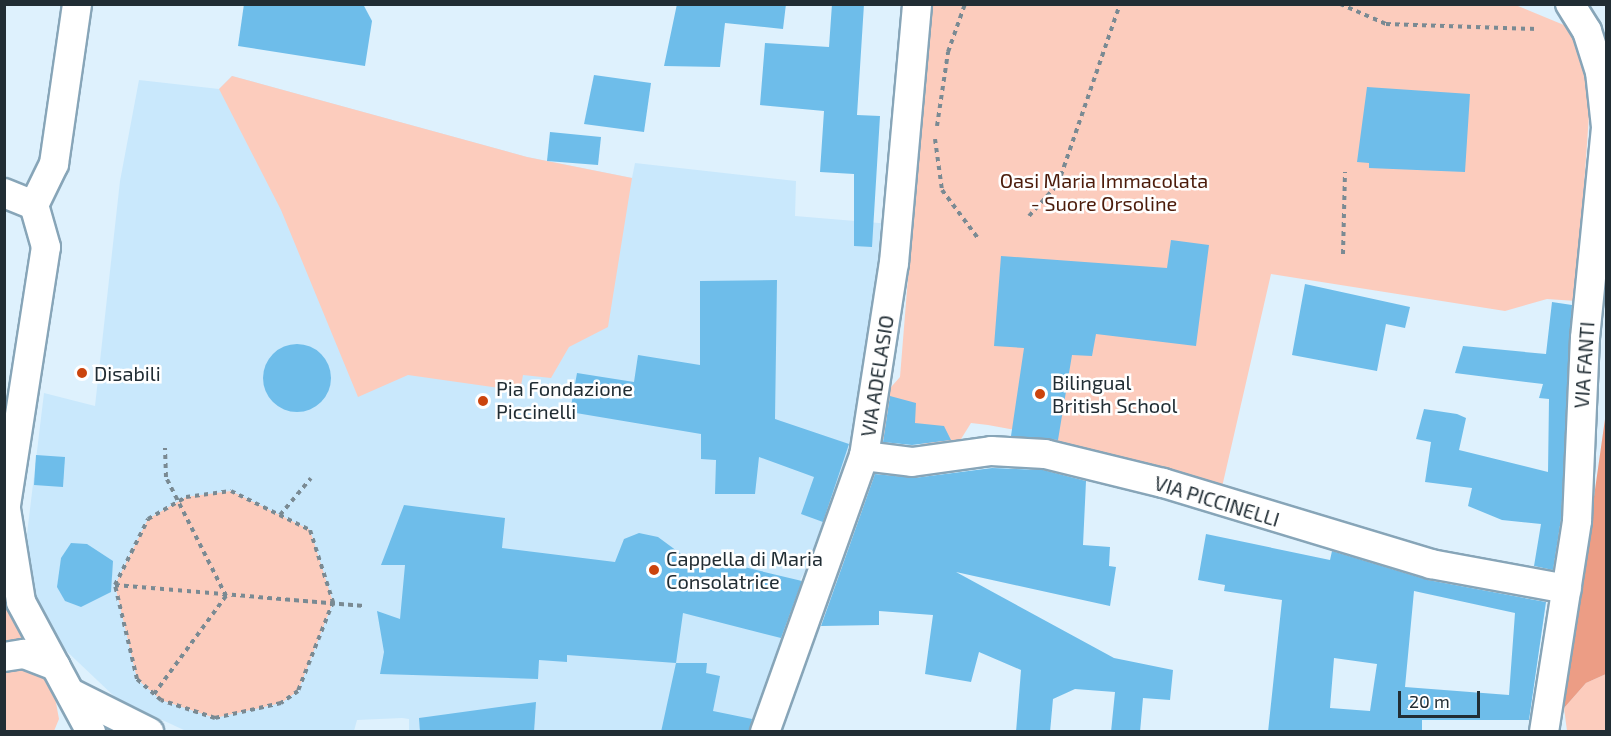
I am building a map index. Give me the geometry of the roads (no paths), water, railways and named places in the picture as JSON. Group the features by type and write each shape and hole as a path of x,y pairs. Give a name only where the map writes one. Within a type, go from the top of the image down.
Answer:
{"street":[{"path":"77,4 54,164 33,205 46,247 5,513 21,602 56,666 75,695 91,732"},
{"name":"VIA ADELASIO","path":"765,732 864,456 894,263 917,4"},
{"name":"VIA FANTI","path":"1544,732 1577,521 1585,338 1606,127 1600,72 1587,31 1570,4"},
{"path":"4,193 33,205"},
{"name":"VIA PICCINELLI","path":"864,456 912,462 991,451 1045,454 1163,483 1431,564 1567,589"},
{"path":"4,657 24,654 56,666"},
{"path":"71,732 75,695"},
{"path":"75,695 149,732"}],"place":[{"name":"Disabili","path":"82,373"},
{"name":"Bilingual British School","path":"1040,394"},
{"name":"Pia Fondazione Piccinelli","path":"483,401"},
{"name":"Cappella di Maria Consolatrice","path":"654,570"}],"park label":[{"name":"Oasi Maria Immacolata - Suore Orsoline","path":"1104,192"}]}
